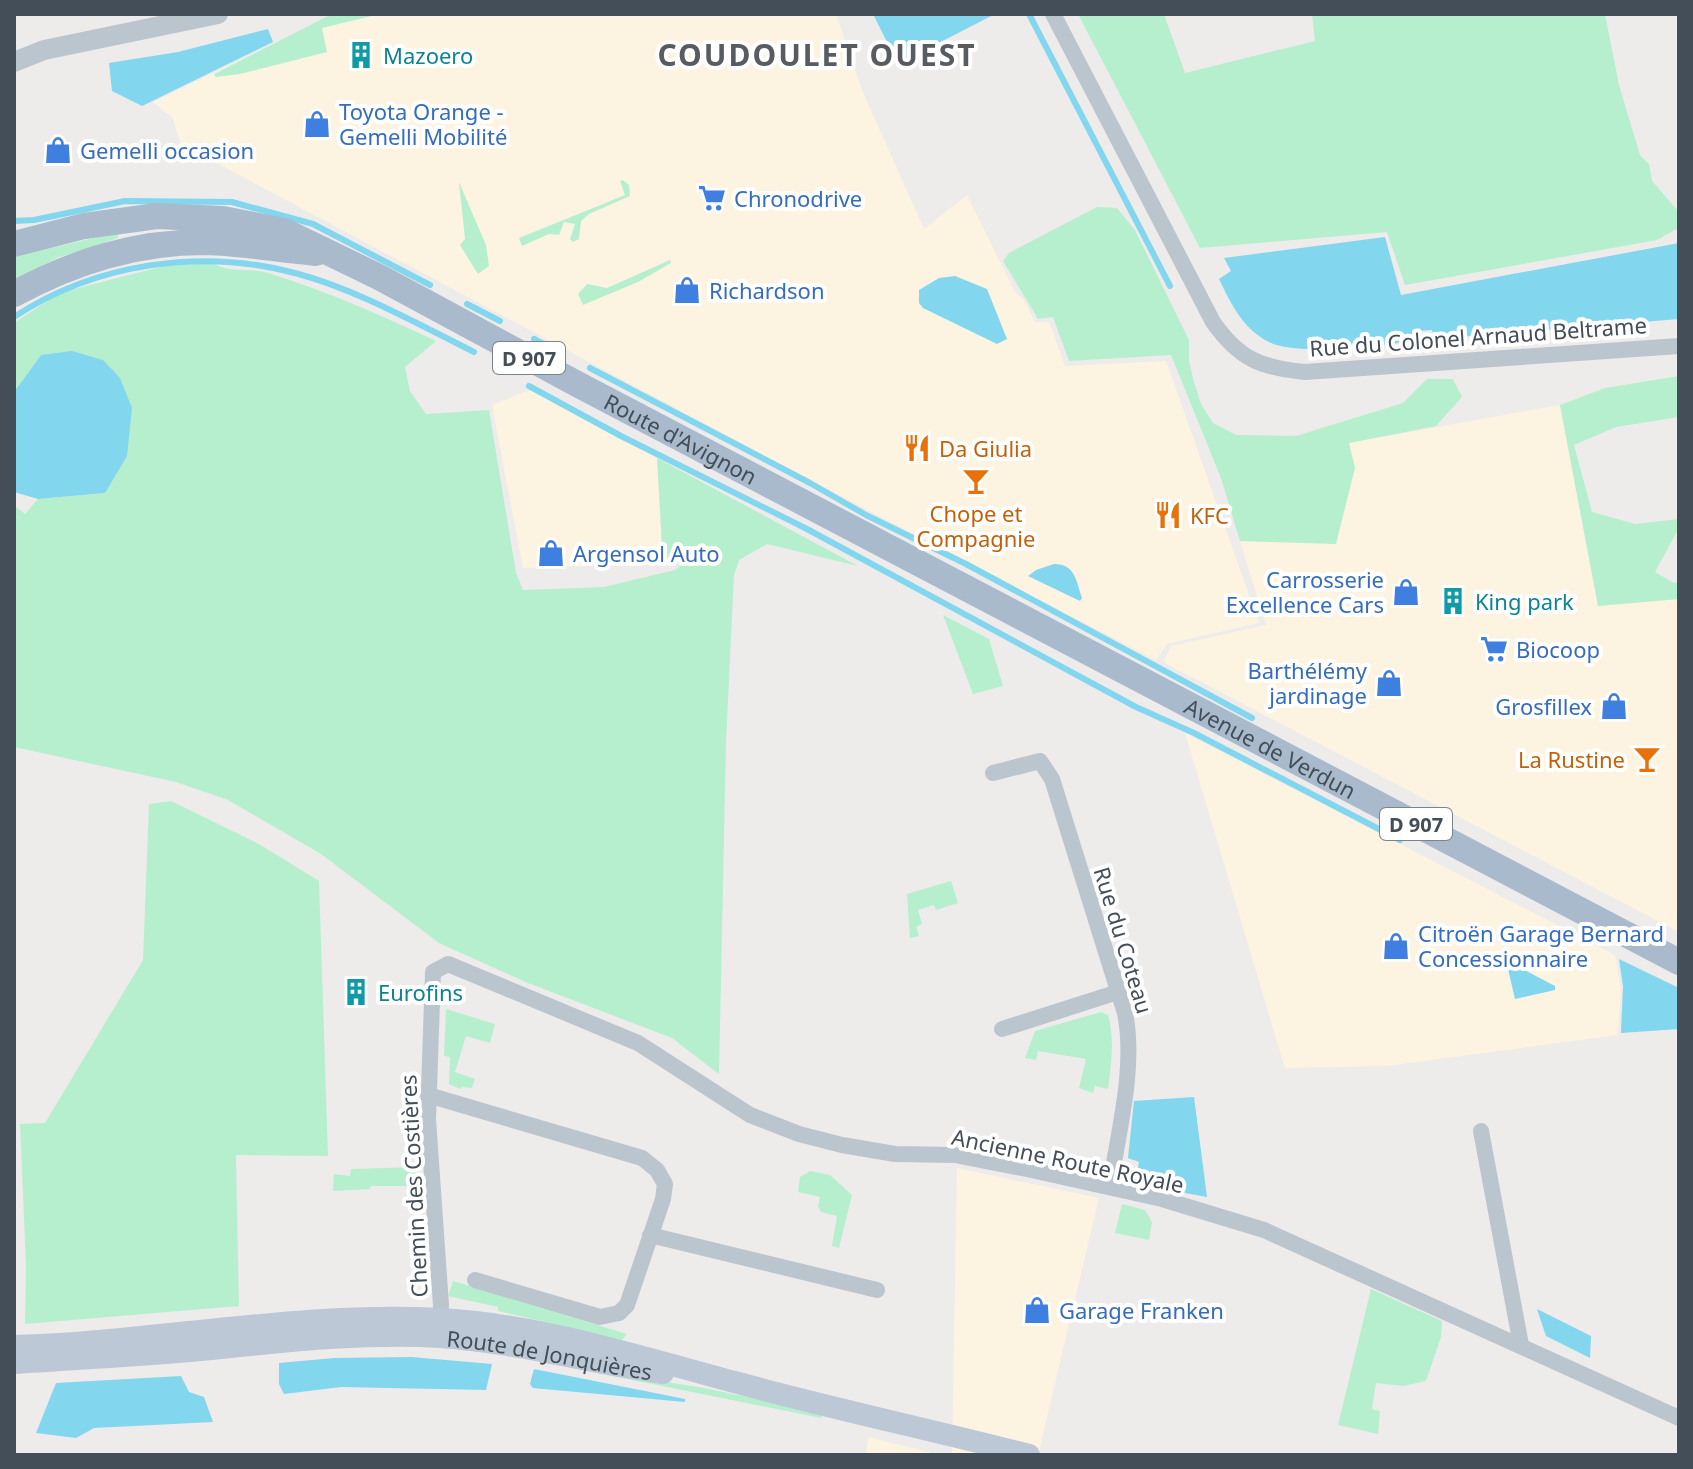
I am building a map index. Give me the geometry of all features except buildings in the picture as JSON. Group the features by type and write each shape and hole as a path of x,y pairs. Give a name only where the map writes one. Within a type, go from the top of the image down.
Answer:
{"main road":[{"name":"Route d'Avignon","path":"14,244 84,226 157,216 223,219 284,231 379,277 1032,622"},
{"name":"Route d'Avignon","path":"14,294 53,273 142,247 208,242 328,254"},
{"name":"Avenue de Verdun","path":"1032,622 1679,962"},
{"name":"Route de Jonquières","path":"14,1346 322,1318 440,1319 508,1327 621,1349 743,1385 1029,1455"},
{"path":"440,1319 446,1327 463,1333 467,1340"},
{"path":"508,1327 527,1340 529,1349"},
{"name":"Route de Jonquières","path":"14,1363 353,1336 440,1337 743,1385"}],"street":[{"path":"14,62 44,50 218,14"},
{"name":"Rue du Colonel Arnaud Beltrame","path":"1053,14 1213,322 1233,347 1258,363 1305,372 1672,344 1679,346"},
{"name":"Rue du Coteau","path":"993,773 1040,761 1052,779 1118,992 1129,1031 1126,1085 1110,1187"},
{"name":"Chemin des Costières","path":"440,1319 428,1095 433,972 448,964"},
{"name":"Ancienne Route Royale","path":"448,964 638,1043 750,1115 799,1134 895,1154 955,1155 1110,1187 1264,1230 1679,1418"},
{"path":"1002,1029 1118,992"},
{"path":"428,1095 642,1158 657,1170 665,1184 627,1305 619,1313 600,1317 475,1280"},
{"path":"1481,1131 1521,1345"},
{"path":"650,1235 877,1290"},
{"name":"Route de Jonquières","path":"353,1336 376,1326 425,1327 440,1319"},
{"name":"Route de Jonquières","path":"14,1354 95,1349 119,1338"}],"shaded area":[{"path":"338,14 836,14 862,90 924,229 967,195 1015,292 1024,300 1035,322 1049,322 1065,366 1166,361 1259,623 1167,644 1156,660 839,495 181,144 172,117 153,102"},
{"path":"532,389 657,458 663,564 523,568 492,405"},
{"path":"1560,405 1598,606 1679,599 1679,932 1163,662 1171,646 1266,625 1240,541 1336,543 1349,443"},
{"path":"1185,733 1615,955 1621,989 1618,1035 1387,1066 1285,1068"},
{"path":"957,1168 1099,1198 1038,1455 952,1455"},
{"path":"868,1437 940,1455 866,1455"}],"green space":[{"path":"332,14 380,14 322,28 327,52 240,74 216,77 214,74"},
{"path":"1078,14 1164,14 1185,73 1315,41 1312,14 1605,14 1619,85 1640,155 1649,164 1652,181 1679,212 1678,228 1657,240 1405,285 1387,232 1200,248"},
{"path":"620,181 629,185 630,196 589,214 581,221 579,239 573,242 570,239 575,224 564,222 559,235 549,234 522,246 519,238 625,195"},
{"path":"459,182 486,245 489,266 478,274 460,245 465,239"},
{"path":"1097,207 1117,208 1135,230 1189,340 1189,361 1201,404 1213,423 1236,435 1296,436 1403,403 1427,379 1453,379 1462,397 1436,426 1349,443 1355,468 1336,544 1240,541 1221,478 1171,355 1069,361 1053,317 1038,319 1003,261 1009,253"},
{"path":"118,232 118,238 57,258 14,280 14,257"},
{"path":"670,260 671,263 638,282 583,305 578,294 587,284 607,288"},
{"path":"213,263 226,268 261,271 290,280 436,341 405,367 410,391 426,414 489,410 516,573 523,590 604,587 675,570 689,558 663,564 657,458 858,566 767,544 739,560 734,575 726,742 719,1074 672,1038 528,983 439,943 321,854 228,800 176,782 14,747 14,505 25,514 38,499 106,493 41,355 14,392 14,323 59,293 164,266"},
{"path":"1679,376 1679,417 1616,427 1574,445 1592,512 1635,524 1679,519 1679,528 1655,572 1674,583 1679,582 1679,599 1598,606 1560,405 1605,388"},
{"path":"943,615 989,639 1003,686 973,694"},
{"path":"171,801 259,844 319,881 328,1156 236,1155 239,1306 25,1324 26,1266 20,1124 45,1123 143,960 149,804"},
{"path":"951,881 958,903 936,910 934,905 918,910 922,924 916,927 919,936 910,938 907,894"},
{"path":"446,1009 495,1024 490,1043 466,1036 455,1072 475,1079 472,1088 460,1089 449,1084 450,1057 444,1056"},
{"path":"1101,1012 1108,1015 1111,1034 1108,1089 1095,1086 1093,1093 1079,1088 1086,1059 1038,1051 1036,1060 1025,1058 1035,1031"},
{"path":"418,1167 420,1186 371,1186 370,1189 333,1191 334,1174 350,1176 351,1169"},
{"path":"810,1171 830,1175 852,1195 839,1248 832,1246 837,1216 821,1212 818,1206 820,1197 798,1192 800,1177"},
{"path":"1122,1204 1145,1210 1152,1222 1149,1240 1115,1233"},
{"path":"453,1281 627,1334 622,1340 448,1296"},
{"path":"1371,1289 1442,1321 1441,1337 1426,1381 1403,1386 1376,1383 1372,1409 1380,1411 1378,1434 1338,1425"},
{"path":"543,1362 704,1388 823,1413 821,1418"}],"water":[{"path":"873,14 995,14 898,64"},
{"path":"268,29 273,42 142,106 112,91 109,63 178,52"},
{"path":"1385,237 1401,295 1679,243 1679,319 1434,339 1432,330 1419,331 1419,341 1299,349 1269,342 1252,330 1233,306 1219,279 1231,271 1224,258"},
{"path":"955,276 987,289 1007,339 997,344 923,308 919,303 919,290 939,278"},
{"path":"72,351 103,360 120,378 132,408 127,456 105,493 38,499 14,492 14,392 41,355"},
{"path":"1054,564 1066,567 1074,574 1082,598 1080,601 1028,576"},
{"path":"1619,959 1679,988 1679,1029 1621,1033 1623,986"},
{"path":"1513,964 1555,986 1555,990 1515,999 1508,969"},
{"path":"1194,1097 1207,1197 1135,1184 1139,1162 1128,1158 1134,1101"},
{"path":"1537,1309 1591,1336 1590,1358 1546,1336"},
{"path":"411,1357 492,1364 486,1390 341,1387 284,1394 279,1384 279,1363 334,1358"},
{"path":"534,1369 685,1399 685,1402 533,1388 530,1384"},
{"path":"181,1376 189,1392 204,1397 213,1422 94,1428 76,1438 36,1433 56,1383"}],"waterway":[{"path":"1029,14 1170,286"},
{"path":"14,221 34,220 125,201 232,202 313,224 430,285"},
{"path":"14,317 79,284 114,273 150,265 223,262 259,265 341,288 474,352"},
{"path":"467,304 500,321"},
{"path":"534,339 555,350"},
{"path":"590,368 866,515 966,564 1252,718"},
{"path":"529,386 807,529 1136,707 1194,733 1400,840"}],"place":[{"name":"Mazoero","path":"361,55"},
{"name":"Toyota Orange - Gemelli Mobilité","path":"317,124"},
{"name":"Gemelli occasion","path":"58,150"},
{"name":"Chronodrive","path":"712,198"},
{"name":"Richardson","path":"687,290"},
{"name":"Da Giulia","path":"917,448"},
{"name":"Chope et Compagnie","path":"976,481"},
{"name":"KFC","path":"1168,515"},
{"name":"Argensol Auto","path":"551,553"},
{"name":"Carrosserie Excellence Cars","path":"1406,592"},
{"name":"King park","path":"1453,601"},
{"name":"Biocoop","path":"1494,649"},
{"name":"Barthélémy jardinage","path":"1389,683"},
{"name":"Grosfillex","path":"1614,706"},
{"name":"La Rustine","path":"1647,759"},
{"name":"Citroën Garage Bernard Concessionnaire","path":"1396,946"},
{"name":"Eurofins","path":"356,992"},
{"name":"Garage Franken","path":"1037,1310"}],"district":[{"name":"COUDOULET OUEST","path":"817,54"}]}
